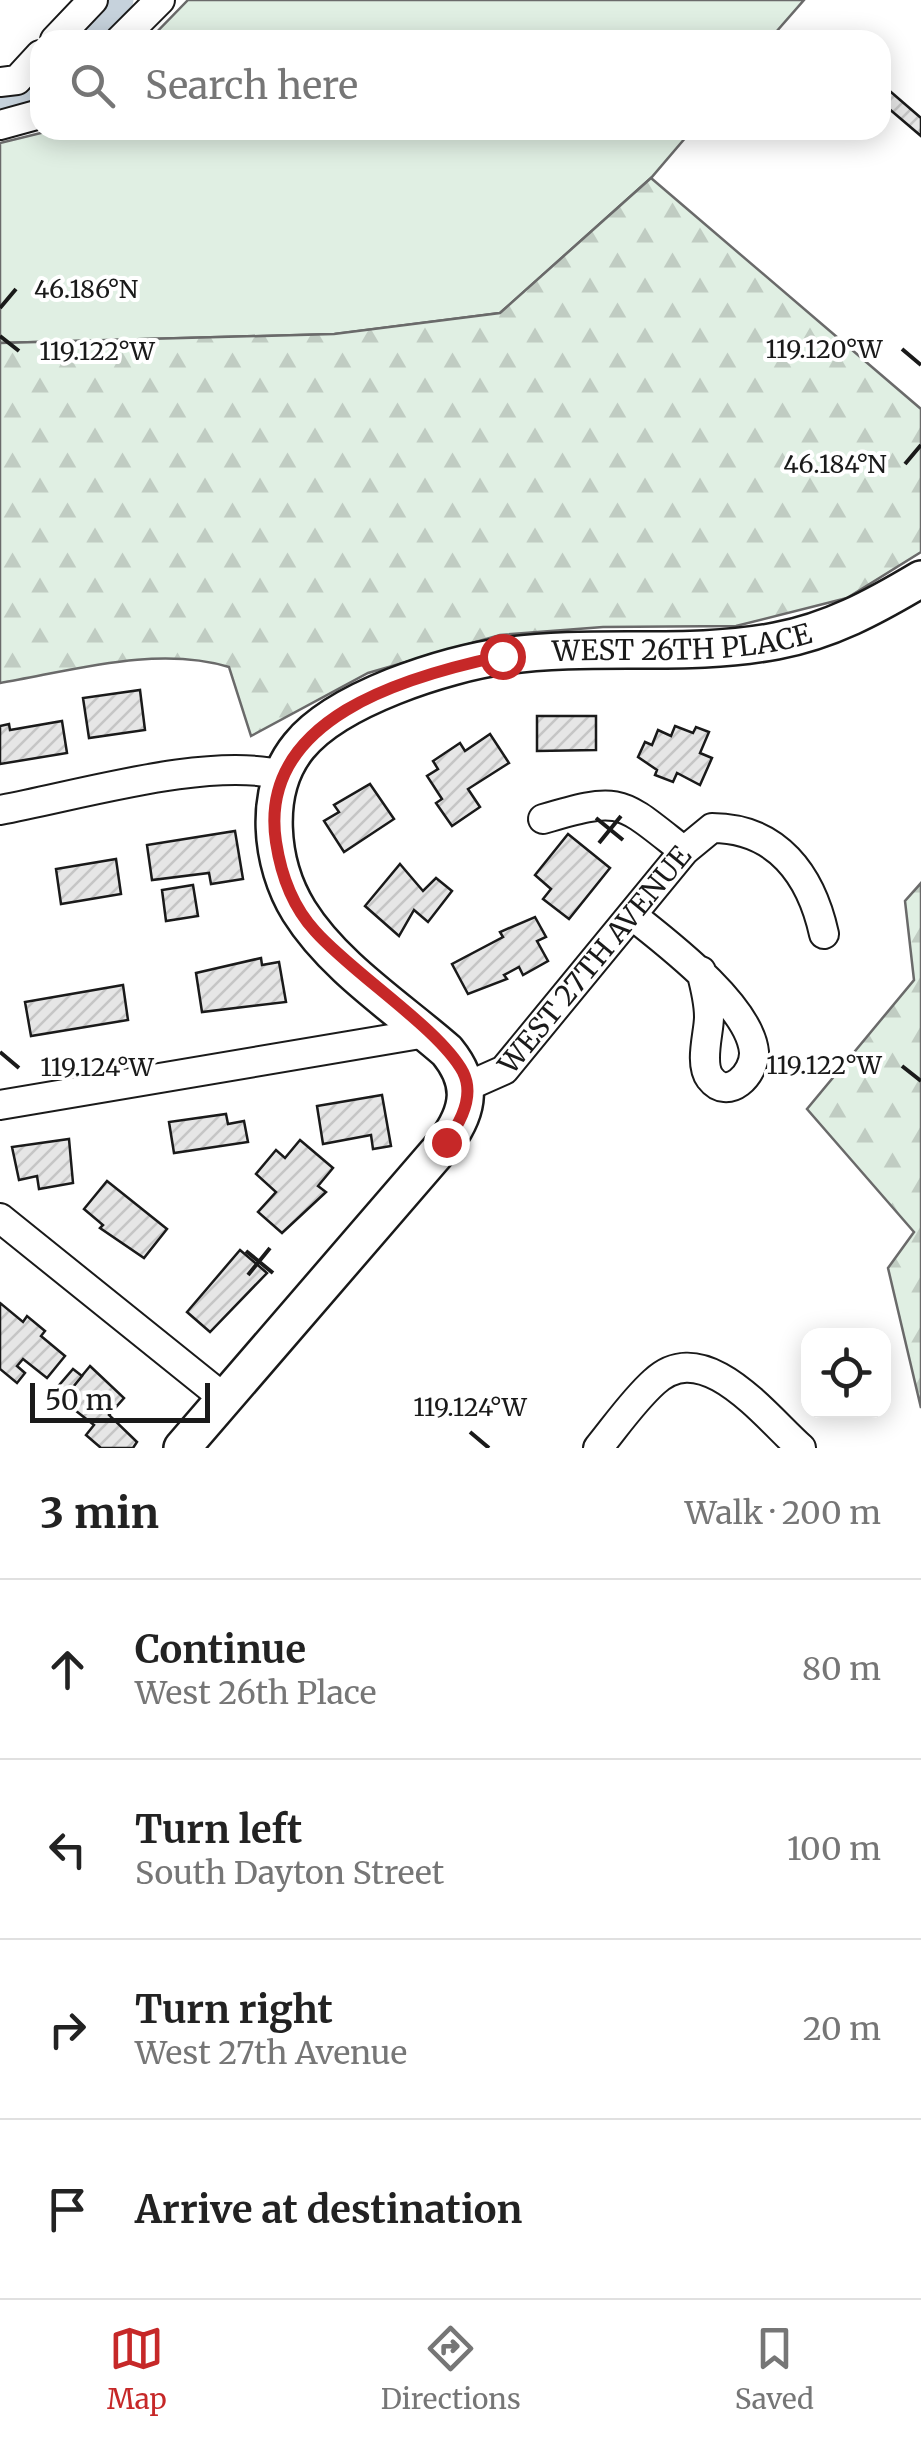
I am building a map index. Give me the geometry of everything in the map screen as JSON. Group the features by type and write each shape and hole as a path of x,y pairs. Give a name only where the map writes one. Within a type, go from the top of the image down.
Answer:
{"main road":[{"name":"WEST 26TH PLACE","path":"282,775 299,746 335,716 457,666 578,648 741,646 824,630 864,613 921,579"},
{"path":"282,775 275,832 284,880 298,910 343,960 456,1062 468,1086"},
{"name":"WEST 27TH AVENUE","path":"182,1448 446,1142 463,1114 468,1086"}],"street":[{"path":"64,30 92,0"},
{"path":"130,30 160,0"},
{"path":"0,82 17,80 30,66"},
{"path":"0,125 30,117"},
{"path":"0,810 205,772 260,769 282,775"},
{"path":"543,819 596,803 617,803 684,851"},
{"name":"WEST 27TH AVENUE","path":"468,1086 504,1070 684,851 712,828 748,832 768,840 806,879 824,934"},
{"path":"633,916 701,972"},
{"path":"0,1105 426,1033"},
{"path":"0,1218 225,1399"},
{"path":"598,1448 654,1382 671,1370 689,1366 715,1372 801,1448"}],"green space":[{"path":"188,0 804,0 778,30 159,30"},
{"path":"30,136 30,140 683,140 651,178 500,313 335,334 0,343 0,143"},
{"path":"651,178 921,409 921,552 847,598 736,626 603,627 500,635 368,673 251,736 229,667 201,661 114,662 0,683 0,343 334,334 500,313"},
{"path":"921,883 921,1408 888,1268 914,1232 807,1109 914,980 905,901"}],"building":[{"path":"891,92 921,118 921,136 891,110"},
{"path":"140,690 145,730 89,738 83,698"},
{"path":"537,716 596,716 596,750 537,751"},
{"path":"62,721 67,753 0,764 0,726 9,724 10,730"},
{"path":"675,726 693,733 696,727 709,732 700,753 712,758 700,785 677,773 673,782 655,775 657,770 638,757 645,742 652,745 658,730 671,736"},
{"path":"490,734 509,763 468,789 480,807 452,826 436,803 442,799 427,776 438,769 433,761 460,743 465,751"},
{"path":"370,784 394,819 344,852 324,821 339,812 334,805"},
{"path":"235,831 243,879 211,884 209,873 152,880 147,845"},
{"path":"568,834 610,868 569,919 543,899 551,889 535,875"},
{"path":"116,859 121,894 61,904 56,869"},
{"path":"400,864 423,891 436,878 452,891 428,922 414,910 399,936 365,906"},
{"path":"193,885 198,916 166,921 162,890"},
{"path":"535,917 546,937 537,941 548,961 523,975 519,967 504,975 507,979 468,994 452,964 503,937 500,932"},
{"path":"261,958 262,965 279,962 286,1002 202,1012 196,973"},
{"path":"123,985 128,1020 31,1036 25,1002"},
{"path":"382,1095 391,1146 373,1149 371,1135 323,1144 317,1106"},
{"path":"226,1114 228,1124 244,1121 248,1142 174,1153 169,1122"},
{"path":"69,1139 73,1183 39,1189 37,1176 19,1180 12,1147"},
{"path":"300,1140 333,1168 318,1186 326,1192 282,1233 258,1212 276,1192 256,1174 276,1150 285,1158"},
{"path":"107,1181 167,1229 144,1258 100,1228 103,1225 84,1209"},
{"path":"240,1250 267,1273 210,1332 187,1312"},
{"path":"0,1303 23,1322 27,1316 45,1331 41,1336 65,1356 47,1378 23,1359 17,1366 25,1373 17,1383 0,1369"},
{"path":"90,1366 124,1398 109,1415 137,1442 133,1448 101,1448 86,1435 94,1425 62,1400"},
{"path":"73,1369 82,1376 64,1398 55,1390"}],"waterway":[{"path":"91,30 121,0"},
{"path":"0,106 17,104 30,91"}],"route":[{"path":"446,1142 463,1114 468,1086 464,1074 447,1052 343,960 298,910 280,864 275,806 282,775 299,746 335,716 412,682 502,656"}]}
